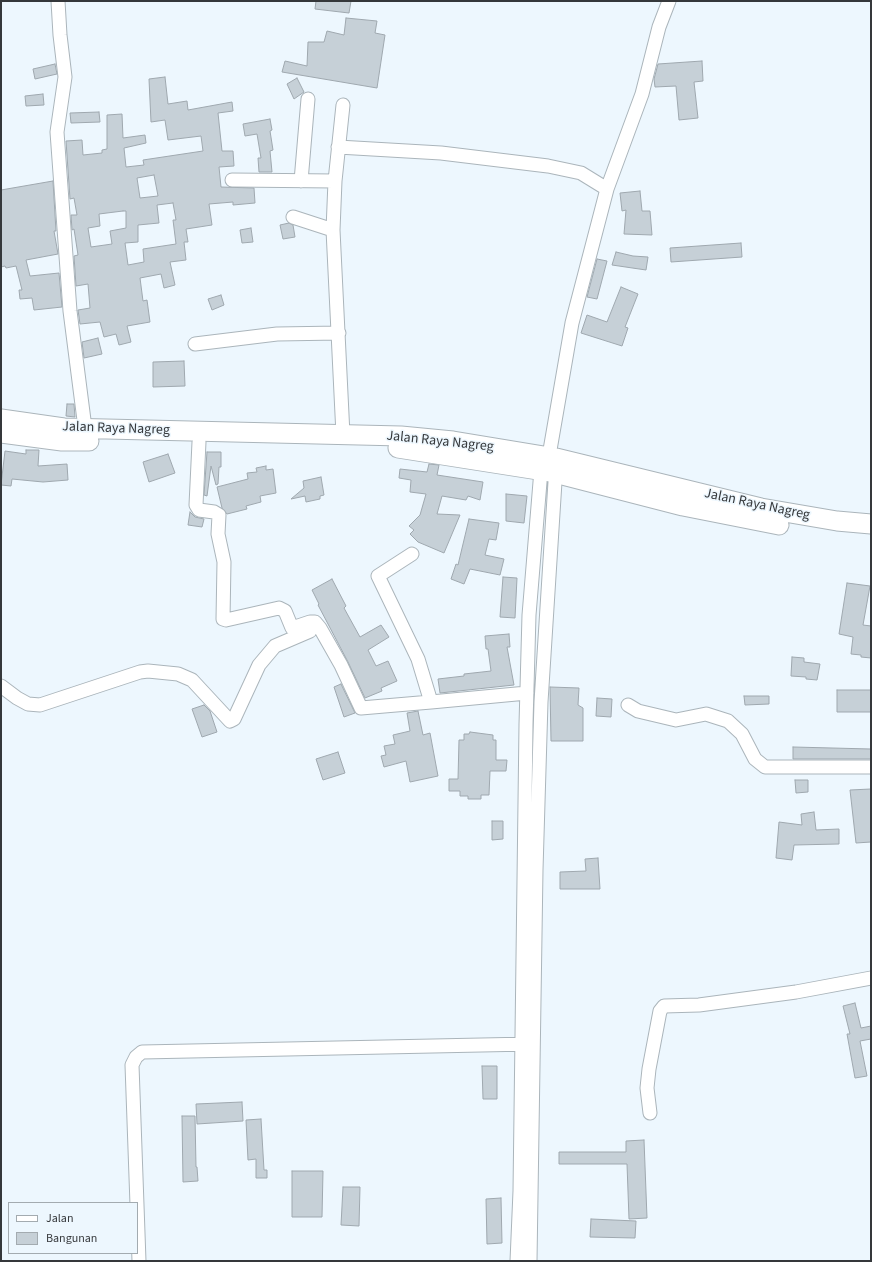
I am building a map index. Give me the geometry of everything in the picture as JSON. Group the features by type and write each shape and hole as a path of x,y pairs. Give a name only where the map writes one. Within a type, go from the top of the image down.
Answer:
{"highway":[{"name":"Jalan Raya Nagreg","path":"1,419 64,428 401,436 453,441 761,508 836,521 871,524"},
{"name":"Jalan Raya Nagreg","path":"1,433 62,441 199,442 408,449 549,462 683,506 791,527 871,536"}],"street":[{"path":"58,1 65,77 56,132 70,311 85,428"},
{"path":"530,1261 527,692 529,615 549,462 572,323 607,189 642,94 659,27 669,1"},
{"path":"301,180 308,98"},
{"path":"343,105 335,181 333,230 343,435"},
{"path":"338,147 441,153 548,166 581,173 607,189"},
{"path":"232,180 335,181"},
{"path":"293,217 333,230"},
{"path":"195,344 277,334 339,333"},
{"path":"199,442 196,505 199,510 216,512 219,517 218,534 224,562 223,619 226,620 279,608 285,611 292,628 310,622 315,622 319,626 341,666 361,708 527,692"},
{"path":"518,1261 536,870 549,462"},
{"path":"412,554 378,576 418,659 431,702"},
{"path":"1,686 28,704 40,705 140,672 148,671 178,674 192,680 230,721 234,719 260,665 275,646 319,626"},
{"path":"528,671 542,673"},
{"path":"628,705 643,712 676,720 706,714 728,721 742,734 755,759 765,767 871,767"},
{"path":"650,1113 647,1088 648,1069 660,1011 664,1006 699,1005 789,993 871,978"},
{"path":"137,1202 132,1065 136,1057 142,1052 528,1044"},
{"path":"138,1233 139,1261"}],"building":[{"path":"316,1 351,1 349,13 315,9"},
{"path":"346,18 377,21 375,33 385,35 377,88 282,72 285,61 307,66 308,42 324,42 327,31 344,35"},
{"path":"702,61 703,81 694,82 698,118 679,120 676,86 655,87 654,79 658,64"},
{"path":"55,64 57,74 35,79 33,69"},
{"path":"165,77 168,104 187,101 188,110 232,102 233,111 218,113 222,151 233,151 234,166 219,167 221,187 254,188 255,203 233,205 233,202 209,204 212,225 186,229 188,242 184,242 186,260 170,262 175,285 164,288 161,274 140,278 143,301 147,300 150,322 127,326 131,342 119,345 116,334 104,337 100,322 80,324 78,310 90,308 88,284 76,286 74,256 78,255 74,229 72,230 71,215 77,215 74,198 70,199 66,141 82,140 83,155 102,153 102,150 107,149 107,115 122,114 123,138 145,135 146,143 124,148 126,167 144,165 143,160 203,151 201,136 168,140 165,120 151,122 149,79","holes":["154,175 158,196 140,198 137,178","173,203 176,220 173,220 176,244 143,249 144,262 128,265 125,243 138,242 138,225 159,223 157,205","126,211 126,228 110,231 112,244 91,247 88,228 100,226 99,214"]},
{"path":"297,78 304,92 294,99 287,84"},
{"path":"43,94 44,105 26,106 25,96"},
{"path":"99,112 100,122 71,123 70,113"},
{"path":"270,119 273,150 270,151 272,172 259,172 258,158 261,158 257,134 245,136 243,124"},
{"path":"53,181 56,231 54,231 58,254 26,260 30,276 59,273 62,307 34,310 32,298 20,299 19,290 22,290 16,266 6,268 5,266 1,267 1,190"},
{"path":"640,191 642,211 650,211 652,235 624,234 626,210 622,211 620,193"},
{"path":"289,223 293,225 295,237 283,239 280,225"},
{"path":"251,228 253,242 242,243 240,230"},
{"path":"741,243 742,257 671,262 670,248"},
{"path":"616,252 633,256 648,257 646,270 612,265"},
{"path":"597,259 607,261 597,299 587,297"},
{"path":"621,287 638,294 625,327 628,328 622,346 581,333 587,315 607,322"},
{"path":"221,295 224,305 212,310 208,299"},
{"path":"98,338 102,354 84,358 82,342"},
{"path":"184,361 185,386 153,387 153,362"},
{"path":"67,404 74,404 75,417 66,416"},
{"path":"26,450 39,450 38,466 67,464 68,480 43,482 12,479 11,486 1,485 5,451 26,454"},
{"path":"207,452 221,452 221,467 219,467 218,484 216,485 211,466 207,496 204,495"},
{"path":"168,454 175,473 149,482 143,462"},
{"path":"429,464 439,465 437,475 483,482 480,500 468,496 466,500 442,496 437,514 460,515 444,553 418,542 410,534 414,530 409,526 420,515 426,494 410,492 411,480 399,478 400,469 427,472"},
{"path":"266,466 266,470 273,469 276,493 260,496 261,502 246,506 247,509 227,514 222,508 217,487 248,479 247,473 257,472 256,468"},
{"path":"321,477 324,495 320,496 320,499 306,502 305,496 291,499 304,488 303,481"},
{"path":"506,494 527,496 524,523 506,521"},
{"path":"190,512 195,517 204,519 202,527 188,525"},
{"path":"469,519 499,523 496,540 489,539 485,555 504,559 500,575 470,569 464,584 451,579 456,564 458,565"},
{"path":"503,577 517,578 515,618 500,617"},
{"path":"332,579 346,606 344,608 360,637 381,625 389,637 368,650 376,666 388,661 397,681 381,688 382,691 365,698 318,605 319,604 312,590"},
{"path":"847,583 870,586 863,625 871,626 871,658 851,654 853,637 839,634"},
{"path":"509,634 510,647 507,647 514,685 440,693 438,679 491,671 488,649 486,649 485,636"},
{"path":"792,657 804,658 804,662 820,664 817,680 806,679 806,677 791,676"},
{"path":"341,684 355,713 344,717 334,687"},
{"path":"550,687 579,688 578,705 583,708 583,741 551,741"},
{"path":"837,690 871,690 871,712 837,712"},
{"path":"744,696 769,696 769,704 745,705"},
{"path":"597,698 612,699 611,717 596,716"},
{"path":"204,705 210,711 217,732 202,737 192,709"},
{"path":"418,711 423,735 430,733 438,776 410,782 406,761 384,767 381,756 386,755 384,746 395,744 393,735 410,731 407,713"},
{"path":"470,732 493,735 493,740 496,740 496,760 507,760 506,771 490,771 489,795 481,795 481,799 468,799 468,796 460,796 460,791 449,791 449,779 458,779 459,740 464,740 464,734 469,734"},
{"path":"793,747 871,749 871,759 793,759"},
{"path":"338,752 345,773 323,780 316,759"},
{"path":"795,780 808,780 808,792 796,793"},
{"path":"871,789 871,842 856,843 850,790"},
{"path":"814,812 816,830 839,829 839,844 794,845 792,860 776,858 779,822 802,825 801,814"},
{"path":"492,821 503,821 503,839 492,840"},
{"path":"598,858 600,889 560,889 560,872 586,871 585,859"},
{"path":"855,1003 861,1028 871,1026 871,1039 860,1041 867,1076 855,1078 847,1034 850,1034 843,1006"},
{"path":"482,1066 497,1066 497,1099 483,1099"},
{"path":"242,1102 243,1121 197,1124 196,1104"},
{"path":"182,1116 195,1116 196,1167 198,1181 183,1182"},
{"path":"261,1119 264,1170 267,1170 267,1178 256,1178 256,1159 248,1160 246,1120"},
{"path":"644,1140 647,1218 629,1219 627,1164 559,1164 559,1152 626,1152 626,1141"},
{"path":"292,1171 323,1171 322,1217 292,1217"},
{"path":"343,1187 360,1187 359,1226 341,1225"},
{"path":"501,1198 502,1243 487,1244 486,1199"},
{"path":"591,1219 636,1221 635,1238 590,1237"}]}
